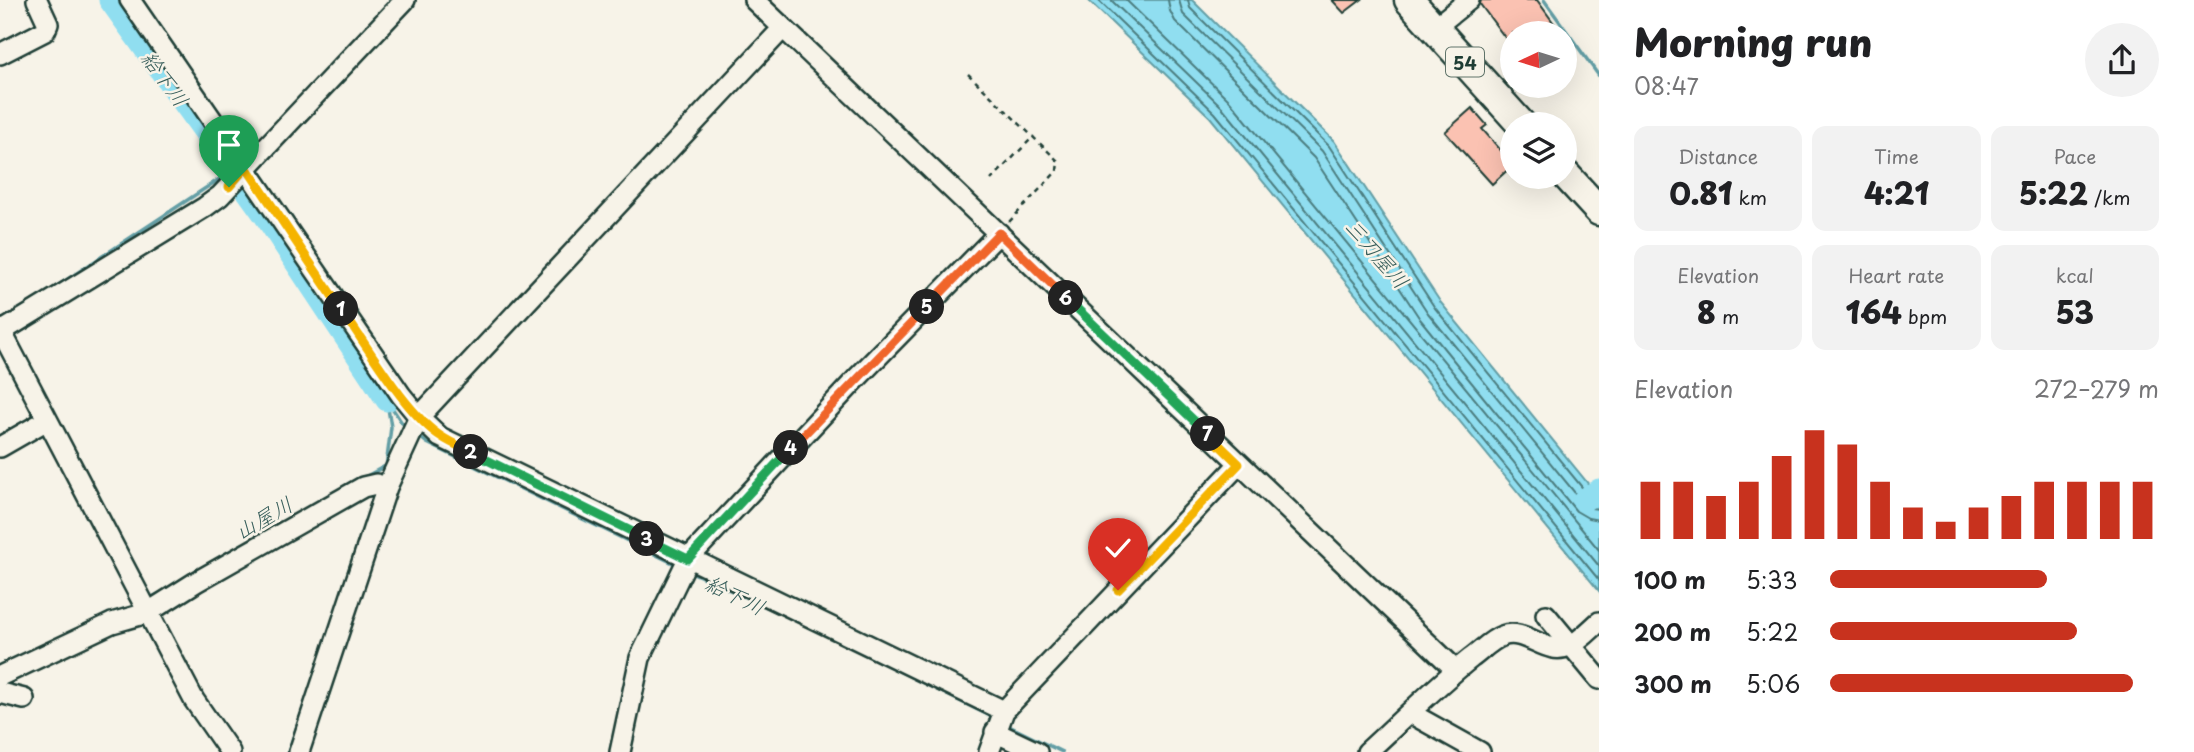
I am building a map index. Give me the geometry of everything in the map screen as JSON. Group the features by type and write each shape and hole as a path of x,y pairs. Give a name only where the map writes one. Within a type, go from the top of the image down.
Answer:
{"highway":[{"name":"54","path":"1409,0 1510,112"},
{"path":"1577,187 1599,211"}],"street":[{"path":"0,54 45,31 48,24 37,0"},
{"path":"130,0 239,176 394,385 414,427 440,437 685,565 999,722 1037,752"},
{"path":"230,752 194,700 1,330 205,207 239,176 405,0"},
{"path":"754,0 1456,670"},
{"path":"1434,27 1469,0"},
{"path":"299,752 382,486 414,427 783,28"},
{"path":"620,752 640,657 685,565 858,377 999,233"},
{"path":"0,447 47,420"},
{"path":"989,752 999,722 1239,464"},
{"path":"0,676 113,623 147,613 363,487 382,486"},
{"path":"1546,615 1599,679"},
{"path":"1367,752 1456,670 1496,639 1507,635 1522,635 1545,646 1562,648 1572,644 1599,622"},
{"path":"0,693 24,699"},
{"path":"1410,713 1480,752"}],"path":[{"path":"968,74 1056,157 1058,168 999,233"},
{"path":"991,180 1034,136"}],"water":[{"name":"三刀屋川","path":"1088,0 1192,0 1334,141 1441,303 1599,497 1599,591 1210,117"}],"building":[{"path":"1332,0 1361,0 1344,13"},
{"path":"1481,0 1537,0 1552,21 1500,21 1500,31 1480,4"},
{"path":"1472,108 1487,125 1482,129 1500,149 1500,177 1492,184 1445,132"}],"waterway":[{"name":"給下川","path":"110,0 264,214 387,400"},
{"path":"1544,0 1599,76"},
{"path":"45,294 233,170"},
{"name":"給下川","path":"387,400 408,428"},
{"name":"給下川","path":"386,467 391,427 387,402"},
{"name":"給下川","path":"417,435 427,443 679,566"},
{"name":"山屋川","path":"363,478 387,465"},
{"path":"1584,500 1599,490"},
{"name":"給下川","path":"689,571 799,622"},
{"name":"山屋川","path":"154,596 168,589"},
{"name":"給下川","path":"850,647 994,718"},
{"name":"給下川","path":"288,752 313,680"},
{"name":"給下川","path":"1007,725 1062,752"}],"route":[{"path":"229,187 246,167 401,395 440,437 688,559 858,377 999,233 1239,464 1118,590"}]}
